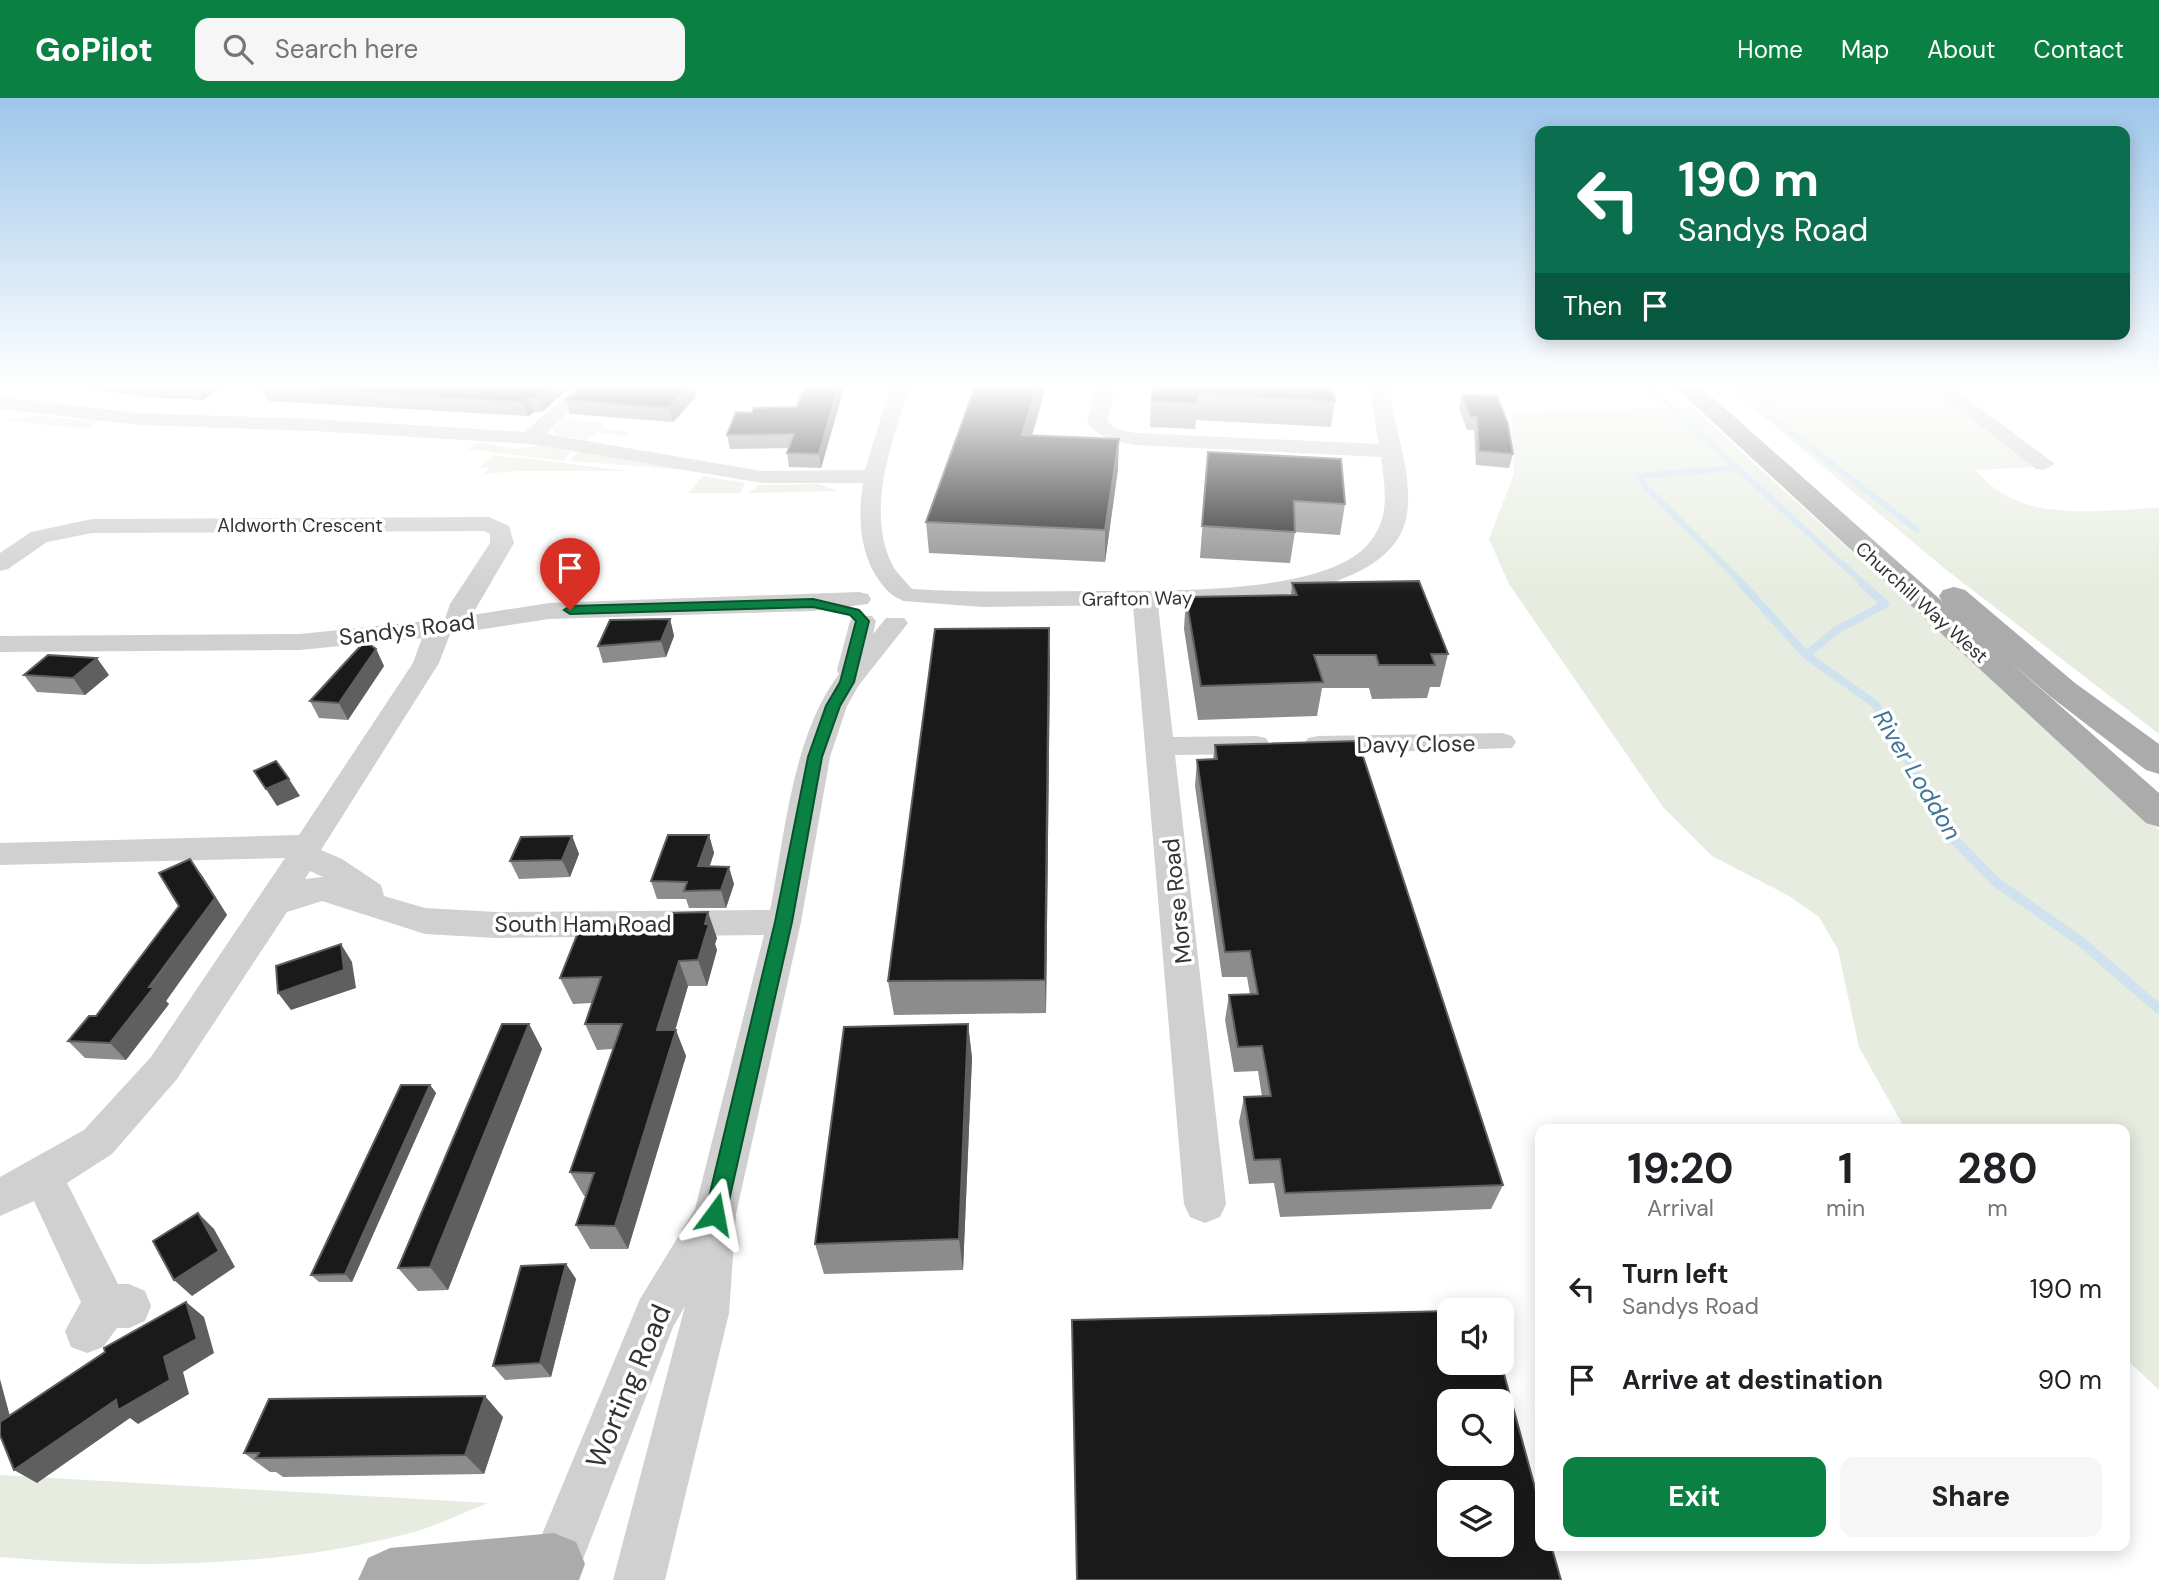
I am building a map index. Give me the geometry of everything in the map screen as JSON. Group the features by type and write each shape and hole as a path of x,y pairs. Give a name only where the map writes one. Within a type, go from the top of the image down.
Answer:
{"main road":[{"name":"Churchill Way West","path":"1763,456 2159,814"},
{"name":"Churchill Way West","path":"1794,456 2063,690 2159,762"},
{"path":"390,1580 561,1575"}],"street":[{"path":"638,456 762,477 873,476"},
{"path":"879,456 873,476 870,525 881,566 905,606"},
{"name":"Grafton Way","path":"905,606 1225,596 1272,591 1316,581 1354,565 1374,551 1394,525 1398,503 1389,456"},
{"path":"2033,456 2043,464"},
{"name":"Aldworth Crescent","path":"0,564 39,537 92,526 489,524 501,531 502,543 448,626"},
{"name":"Worting Road","path":"847,682 862,606 865,568 878,548"},
{"name":"Morse Road","path":"1145,598 1205,1204"},
{"name":"Sandys Road","path":"0,645 300,642 448,626 549,611 813,603 862,606"},
{"path":"862,606 905,606"},
{"path":"862,606 905,606"},
{"name":"Worting Road","path":"639,1580 707,1313 715,1214 784,922 815,757 833,706 847,682 905,606"},
{"path":"0,1196 43,1176 98,1142 164,1068 275,903 448,626"},
{"name":"Davy Close","path":"1161,746 1502,742"},
{"name":"South Ham Road","path":"0,854 306,851 385,908"},
{"name":"South Ham Road","path":"275,903 301,892 322,890 425,921 496,925 784,922"},
{"path":"43,1176 107,1314"},
{"name":"Worting Road","path":"561,1575 585,1486 656,1314 715,1214"}],"shaded area":[{"path":"492,456 503,456 630,471 516,471 484,474 489,468 480,467"},
{"path":"524,456 567,456 563,461"},
{"path":"574,456 603,456 687,470 569,461"},
{"path":"1513,456 1746,456 2159,830 2159,1390 2130,1363 2130,1124 1902,1124 1859,1047 1838,950 1819,917 1789,896 1712,856 1663,807 1509,584 1489,539 1514,474"},
{"path":"1811,456 2020,456 2034,467 1976,470 1994,488 2036,507 2085,511 2159,508 2159,734 1944,568"},
{"path":"703,476 745,483 741,493 688,493"},
{"path":"818,484 837,491 749,493 758,485"},
{"path":"0,1475 488,1503 414,1532 313,1553 261,1559 156,1564 51,1561 0,1557"}],"building":[{"path":"950,456 1116,456 1105,530 926,522"},
{"path":"1208,456 1341,459 1345,504 1294,501 1295,532 1202,526"},
{"path":"1419,581 1448,654 1431,654 1435,665 1379,665 1376,655 1314,655 1323,682 1201,686 1186,597 1297,595 1292,583"},
{"path":"670,619 661,641 598,646 610,620"},
{"path":"1049,628 1045,980 888,981 935,629"},
{"path":"365,641 376,649 339,703 310,701"},
{"path":"48,655 97,658 73,678 24,675"},
{"path":"1358,741 1503,1185 1285,1193 1280,1159 1254,1160 1244,1097 1271,1096 1262,1046 1238,1047 1229,995 1258,994 1250,951 1225,952 1197,760 1217,759 1215,745"},
{"path":"276,761 289,779 266,789 254,771"},
{"path":"668,835 709,835 698,866 729,867 721,890 684,891 687,882 651,881"},
{"path":"572,836 562,860 510,861 521,837"},
{"path":"190,859 215,898 149,987 154,987 110,1043 68,1041 89,1016 96,1016 179,906 159,873"},
{"path":"708,912 705,924 709,924 698,960 679,961 657,1030 676,1030 615,1226 576,1225 594,1173 570,1172 622,1024 585,1024 601,977 560,978 581,925 666,924 670,913"},
{"path":"341,944 344,970 278,993 276,966"},
{"path":"502,1024 529,1024 430,1267 398,1268"},
{"path":"968,1024 959,1239 815,1244 844,1027"},
{"path":"401,1085 430,1085 345,1274 311,1275"},
{"path":"198,1213 219,1251 174,1280 153,1241"},
{"path":"566,1264 540,1363 493,1366 521,1266"},
{"path":"186,1302 197,1339 164,1357 170,1380 118,1410 116,1400 14,1470 0,1435 0,1422 105,1352 104,1348"},
{"path":"1437,1311 1437,1375 1504,1375 1508,1389 1437,1389 1437,1466 1514,1466 1514,1411 1535,1488 1535,1551 1553,1551 1561,1580 1077,1580 1072,1320"},
{"path":"485,1396 465,1455 256,1458 259,1453 244,1453 269,1399"}],"waterway":[{"path":"1724,456 1865,585"},
{"path":"1822,456 1917,530"},
{"name":"River Loddon","path":"1735,468 1639,476 1647,488 1744,585"},
{"name":"River Loddon","path":"1742,584 1806,655"},
{"path":"1806,655 1835,631 1885,604 1863,584"},
{"name":"River Loddon","path":"1806,655 1875,704 1953,839"},
{"name":"River Loddon","path":"1952,837 1996,882 2080,941 2159,1009"}],"route":[{"path":"570,610 813,603 855,612 863,621 847,682 833,706 815,757 784,922 715,1214"}]}
